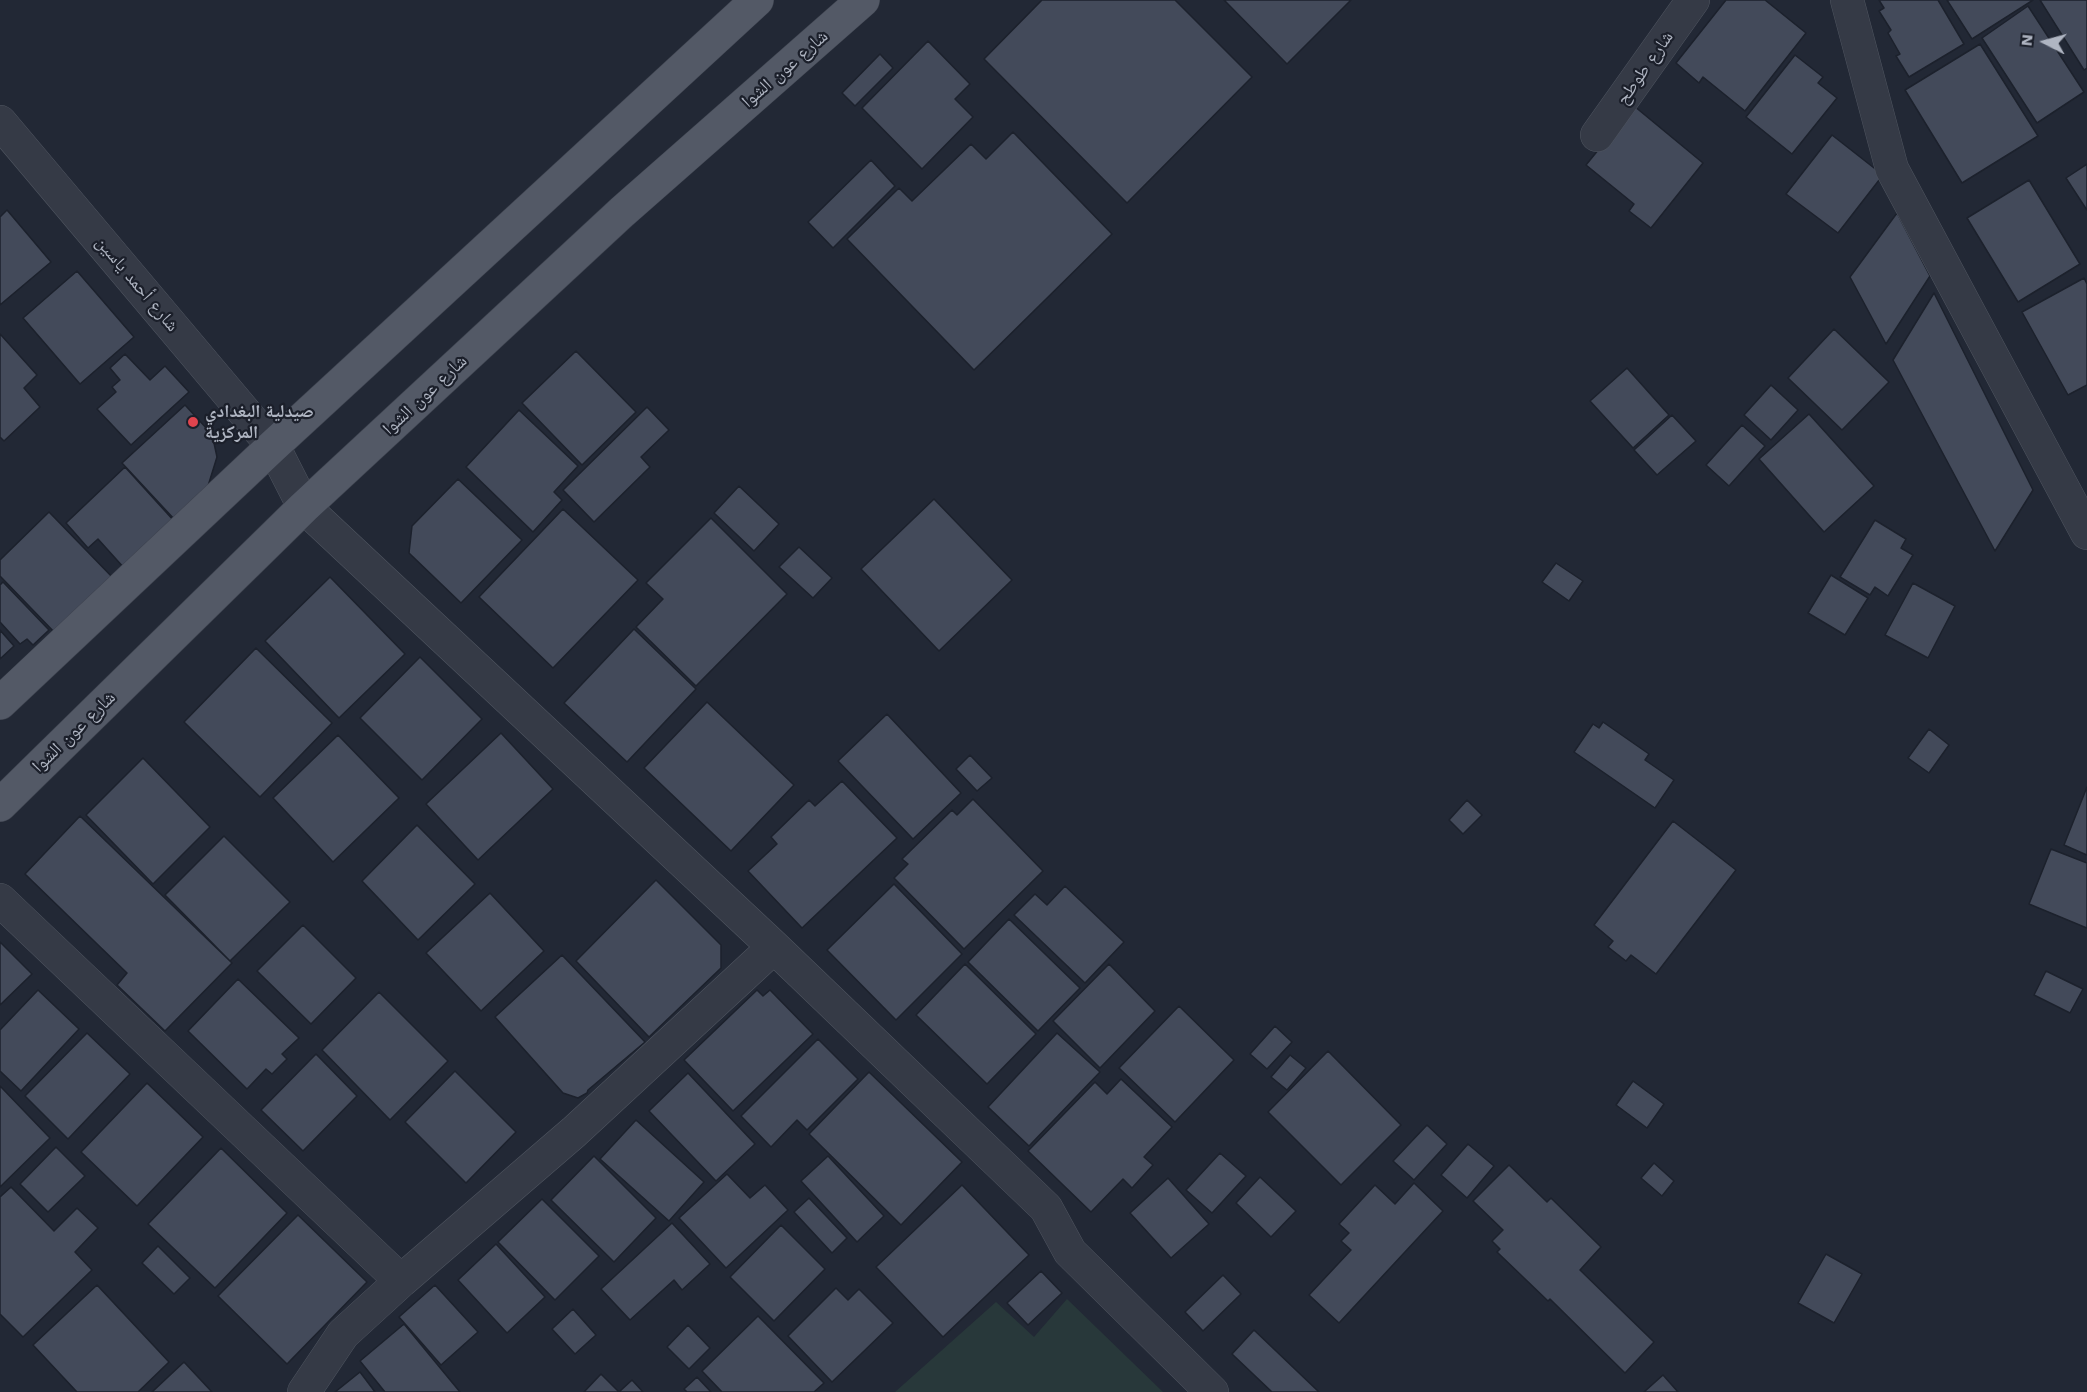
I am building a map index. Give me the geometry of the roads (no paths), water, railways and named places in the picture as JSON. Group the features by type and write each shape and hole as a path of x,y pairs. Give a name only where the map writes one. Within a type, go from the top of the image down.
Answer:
{"main road":[{"path":"0,703 273,446 757,0"},
{"name":"شارع عون الشوا","path":"0,805 304,507 622,213 863,0"}],"street":[{"name":"شارع طوطح","path":"1597,135 1693,0"},
{"path":"1847,0 1892,169 2087,534"},
{"name":"شارع أحمد ياسين","path":"0,122 273,446 304,507 774,947 1046,1208 1070,1252 1212,1392"},
{"path":"0,900 401,1281"},
{"path":"304,1392 343,1334 574,1132 774,947"}],"place":[{"name":"صيدلية البغدادي المركزية","path":"193,422"}]}
